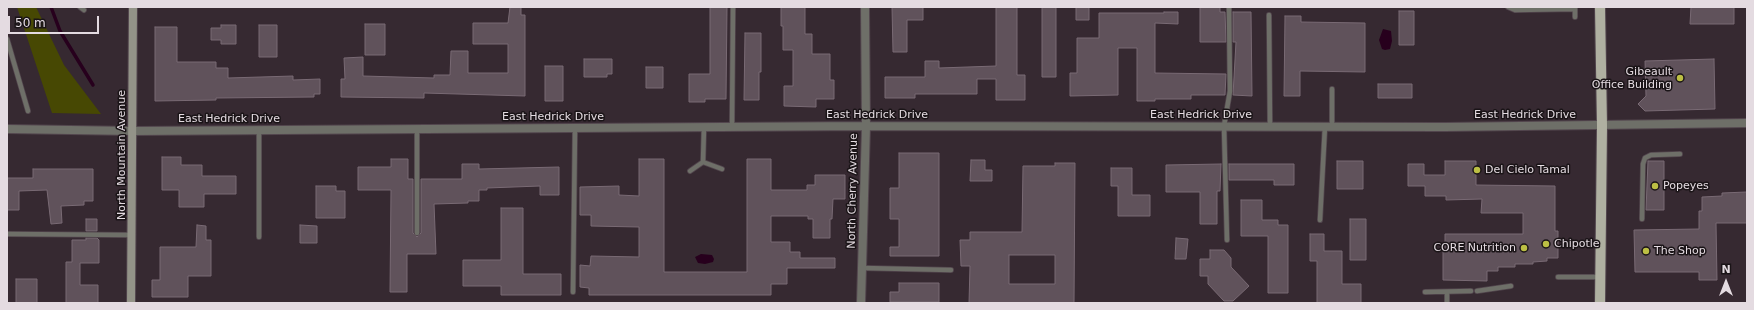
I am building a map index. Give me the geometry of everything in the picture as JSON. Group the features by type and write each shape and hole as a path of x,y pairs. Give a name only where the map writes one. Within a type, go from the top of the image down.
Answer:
{"main road":[{"path":"1600,7 1602,126 1600,303"}],"street":[{"name":"North Mountain Avenue","path":"131,303 133,7"},
{"name":"North Cherry Avenue","path":"861,303 866,126 865,7"},
{"name":"East Hedrick Drive","path":"7,129 133,131 866,126 1602,126 1747,123"}],"lane":[{"path":"732,127 733,7"},
{"path":"1227,240 1224,126 1230,91 1230,7"},
{"path":"1508,7 1515,10 1575,8 1575,17"},
{"path":"1269,16 1270,126"},
{"path":"7,39 28,111"},
{"path":"1320,220 1332,89"},
{"path":"703,162 704,127"},
{"path":"573,292 575,128"},
{"path":"417,129 417,233"},
{"path":"259,130 259,237"},
{"path":"1642,220 1643,164 1645,158 1651,155 1680,154"},
{"path":"703,162 722,169"},
{"path":"690,171 703,162"},
{"path":"7,234 132,235"},
{"path":"862,268 951,270"},
{"path":"1558,277 1600,277"},
{"path":"1477,291 1511,286"},
{"path":"1426,292 1470,291"},
{"path":"1446,292 1447,303"}],"shaded area":[{"path":"17,7 36,7 64,65 101,114 52,113"},
{"path":"1383,29 1391,31 1392,41 1390,49 1382,49 1379,40"},
{"path":"701,254 712,255 714,259 713,262 705,264 698,263 695,257"}],"building":[{"path":"510,7 521,7 521,15 525,15 525,96 424,93 424,98 341,97 341,79 345,79 344,58 363,57 363,76 434,78 434,75 450,75 451,51 468,51 468,73 508,73 508,44 473,44 473,23 508,23"},
{"path":"710,7 727,7 726,99 705,99 705,102 689,102 689,74 710,74"},
{"path":"781,7 805,7 805,34 812,34 812,54 830,54 830,80 834,80 834,99 816,99 816,107 784,106 784,86 793,86 793,50 783,50"},
{"path":"892,7 923,7 923,20 907,20 907,52 893,52"},
{"path":"996,7 1017,7 1017,75 1025,75 1025,100 996,100 996,79 977,79 977,94 915,94 915,98 885,98 885,77 925,77 925,61 939,61 939,68 996,66"},
{"path":"1042,7 1056,7 1056,77 1042,77"},
{"path":"1076,7 1089,7 1089,20 1076,20"},
{"path":"1200,7 1220,7 1220,12 1225,12 1226,42 1200,42"},
{"path":"1691,7 1734,7 1734,24 1690,24"},
{"path":"1399,11 1414,11 1414,45 1399,45"},
{"path":"1178,12 1178,24 1155,23 1155,73 1226,74 1225,95 1191,95 1191,99 1155,99 1155,101 1137,101 1137,48 1118,48 1118,95 1070,96 1070,73 1077,73 1077,38 1099,38 1099,13"},
{"path":"1233,12 1251,12 1252,96 1233,95 1236,42 1233,42"},
{"path":"1285,16 1301,16 1301,22 1365,23 1365,72 1300,71 1300,96 1284,96"},
{"path":"365,24 385,24 385,55 365,55"},
{"path":"221,25 236,25 236,44 221,44 221,40 211,40 211,28 221,28"},
{"path":"259,25 277,25 277,57 259,57"},
{"path":"155,27 177,27 177,62 216,62 216,68 228,68 228,78 293,76 293,80 320,79 320,94 314,94 314,97 216,98 216,100 155,101"},
{"path":"745,33 761,33 759,100 744,100"},
{"path":"584,59 612,59 612,74 607,74 607,77 584,77"},
{"name":"Gibeault Office Building","path":"1714,59 1715,109 1645,111 1638,104 1646,96 1645,61"},
{"path":"545,66 563,66 563,101 545,101"},
{"path":"646,67 663,67 663,88 646,88"},
{"path":"1378,84 1412,84 1412,98 1378,98"},
{"path":"899,153 939,153 939,256 890,256 890,247 899,247 899,219 890,219 890,188 899,188"},
{"path":"162,157 181,157 181,165 202,165 202,176 236,176 236,194 204,194 204,207 179,207 179,190 162,190"},
{"path":"391,159 408,159 408,179 413,179 413,233 417,237 421,233 421,179 462,179 462,164 479,164 479,169 559,167 559,195 540,195 540,186 487,188 487,190 479,190 479,201 468,201 468,203 434,204 436,254 407,254 407,292 390,292 391,190 358,190 358,167 391,167"},
{"path":"639,159 664,159 664,272 747,272 747,159 771,159 771,190 807,190 807,185 815,185 815,175 845,175 845,199 833,199 832,219 830,219 830,238 813,238 813,219 808,219 808,216 771,216 771,242 790,242 790,252 800,252 800,258 835,258 835,268 787,268 787,284 771,284 771,295 589,295 589,288 580,287 580,265 590,266 591,256 639,257 639,227 591,226 591,215 580,215 580,187 619,186 619,195 639,196"},
{"path":"971,160 985,160 985,170 992,170 992,181 970,181"},
{"path":"1337,161 1363,161 1363,189 1337,189"},
{"path":"1445,161 1476,161 1476,185 1555,186 1555,231 1558,231 1558,258 1547,258 1547,261 1533,262 1533,264 1515,264 1515,267 1498,267 1498,271 1487,271 1487,281 1443,280 1443,244 1445,244 1445,234 1523,234 1523,213 1481,213 1482,199 1446,200 1446,196 1425,196 1425,186 1408,186 1408,164 1424,164 1424,175 1445,175"},
{"name":"Popeyes","path":"1648,161 1664,161 1664,210 1646,210"},
{"path":"1055,163 1075,163 1074,303 969,303 970,266 961,266 960,240 970,240 970,232 1022,232 1023,166 1055,166","holes":["1009,255 1055,255 1055,284 1009,284"]},
{"path":"1221,164 1220,191 1217,191 1217,224 1200,224 1200,192 1166,192 1166,165"},
{"path":"1229,164 1294,164 1294,185 1274,185 1274,180 1229,180"},
{"path":"1111,168 1132,168 1132,195 1150,195 1150,216 1118,216 1118,186 1111,186"},
{"path":"33,169 93,169 93,201 84,201 84,205 61,206 62,223 51,224 47,190 19,191 19,210 7,210 7,178 33,178"},
{"path":"316,186 336,186 336,191 345,191 345,218 316,218"},
{"path":"1747,192 1747,223 1716,223 1717,280 1699,280 1699,272 1635,272 1634,230 1699,229 1699,211 1702,211 1702,197 1722,196 1722,193"},
{"path":"1241,200 1262,200 1262,220 1278,220 1278,225 1288,225 1288,293 1268,293 1268,236 1241,236"},
{"path":"501,208 523,208 523,274 561,274 561,295 501,295 501,286 463,286 463,260 501,260"},
{"path":"86,219 97,219 97,231 86,231"},
{"path":"1350,219 1366,219 1366,260 1350,260"},
{"path":"197,225 206,226 206,240 211,240 211,276 188,276 188,297 152,297 152,280 160,280 160,247 196,247"},
{"path":"300,225 317,226 317,243 300,243"},
{"path":"1310,234 1324,234 1324,251 1342,251 1342,284 1361,284 1361,303 1317,303 1317,261 1310,261"},
{"path":"86,238 97,238 99,240 99,263 80,263 80,285 98,285 98,303 66,303 66,262 72,262 72,240 86,240"},
{"path":"1176,238 1188,239 1186,259 1175,259"},
{"path":"1210,250 1224,250 1231,258 1231,267 1249,286 1233,301 1224,301 1208,284 1208,276 1200,276 1200,259 1210,259"},
{"path":"16,279 37,279 37,303 16,303"},
{"path":"899,283 939,283 939,302 890,302 890,292 899,292"}],"waterway":[{"path":"51,7 60,31 93,85"}],"place":[{"name":"Gibeault Office Building","path":"1680,78"},
{"name":"Del Cielo Tamal","path":"1477,170"},
{"name":"Popeyes","path":"1655,186"},
{"name":"Chipotle","path":"1546,244"},
{"name":"CORE Nutrition","path":"1524,248"},
{"name":"The Shop","path":"1646,251"}]}
